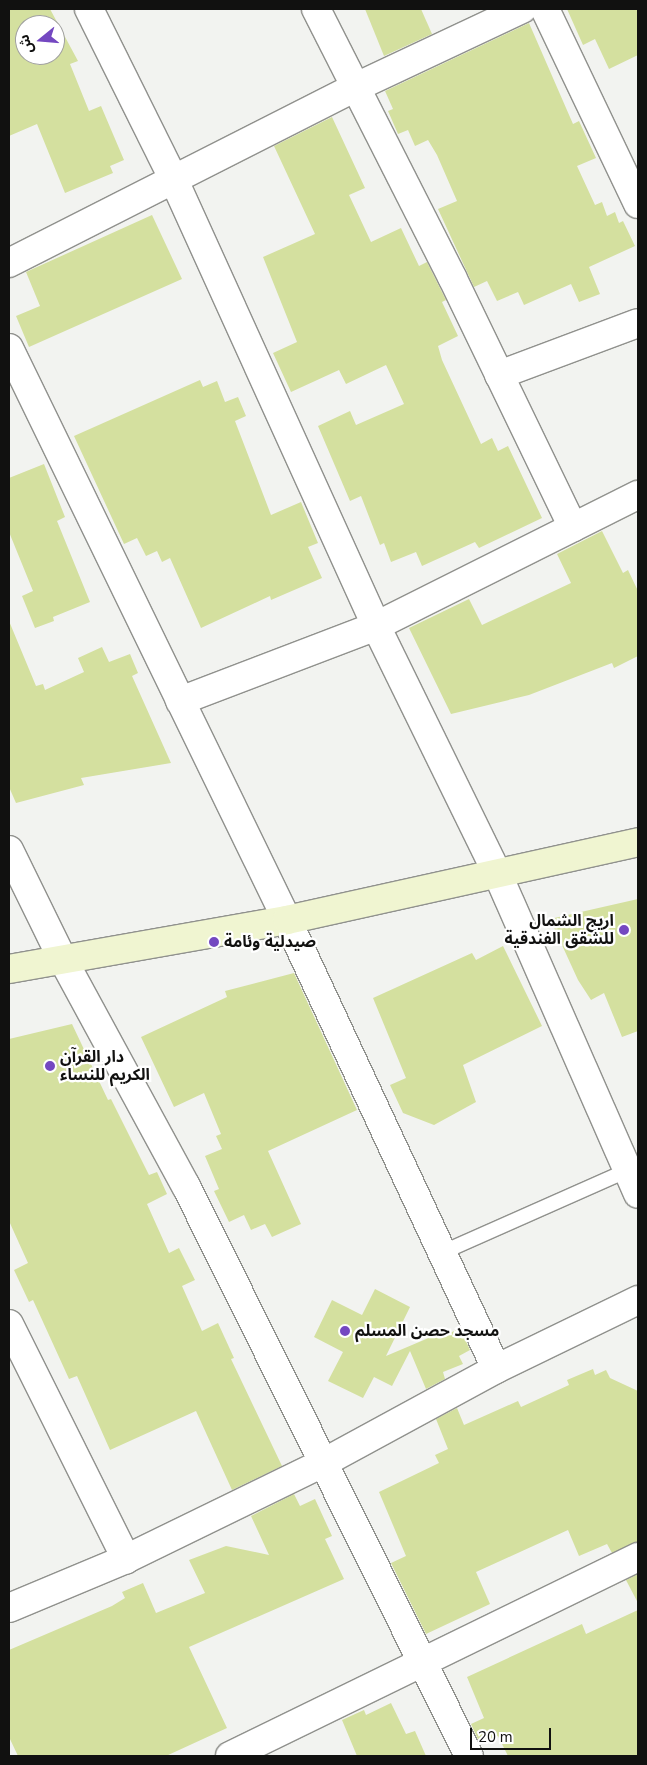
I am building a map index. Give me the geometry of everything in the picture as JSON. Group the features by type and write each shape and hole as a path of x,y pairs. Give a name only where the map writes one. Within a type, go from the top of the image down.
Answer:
{"street":[{"path":"90,9 173,178 376,626 498,875 633,1182"},
{"path":"316,9 573,527"},
{"path":"9,263 173,178 354,88 522,9"},
{"path":"545,9 638,204"},
{"path":"499,375 638,323"},
{"path":"9,348 286,920 496,1369"},
{"path":"180,701 376,626 638,495"},
{"path":"9,969 62,958 286,920 498,875 638,842"},
{"path":"9,850 62,958 186,1186 321,1464 469,1756"},
{"path":"9,1608 126,1559 321,1464 496,1369 638,1300"},
{"path":"9,1324 126,1559"},
{"path":"230,1756 638,1557"}],"lane":[{"path":"442,1252 633,1182"}],"building":[{"path":"9,9 50,9 53,15 15,15 15,65 65,65 65,37 78,61 70,64 89,111 101,106 124,160 110,166 113,173 65,193 37,124 9,136"},
{"path":"365,9 421,9 432,34 384,56"},
{"path":"567,9 638,9 638,55 609,69 595,39 583,45"},
{"path":"529,23 573,124 579,121 596,158 577,166 595,205 602,202 607,216 615,212 619,223 623,221 635,246 589,267 600,294 579,302 571,284 524,305 518,292 497,301 487,281 474,287 438,209 457,201 437,155 428,140 415,146 408,130 398,134 388,111 393,109 385,91"},
{"path":"332,117 365,188 349,195 371,242 401,228 419,266 427,262 446,300 442,302 458,336 438,346 442,360 481,444 492,438 498,451 508,446 542,518 479,548 475,542 422,566 416,552 391,562 384,543 380,545 361,496 350,501 318,426 350,411 356,425 404,404 386,365 346,384 339,370 291,392 273,353 297,342 263,257 315,234 274,146"},
{"path":"152,215 182,279 29,347 16,316 40,306 26,272"},
{"path":"200,380 203,387 217,381 225,402 238,397 246,416 235,421 271,515 301,502 318,543 308,547 322,578 271,600 270,596 201,628 170,558 162,562 157,551 146,556 137,538 124,544 74,436"},
{"path":"44,464 65,517 57,521 90,602 53,617 54,621 35,628 22,596 33,591 9,532 9,478"},
{"path":"602,531 623,573 628,570 638,591 638,656 614,668 612,663 529,695 451,714 409,628 469,599 482,625 571,583 557,554"},
{"path":"9,621 36,686 43,684 45,690 84,672 78,658 102,647 109,662 130,654 138,673 132,676 171,763 81,778 84,785 16,803 9,787"},
{"path":"638,899 638,1031 622,1037 604,993 591,1000 578,980 550,919"},
{"path":"503,946 542,1026 463,1065 476,1102 434,1125 403,1113 390,1085 406,1078 373,998 472,953 476,960"},
{"path":"294,973 357,1110 268,1151 301,1224 272,1237 265,1224 251,1230 244,1215 229,1222 214,1191 219,1189 205,1156 222,1149 216,1136 221,1134 204,1093 174,1107 141,1037 227,997 225,991"},
{"path":"72,1024 108,1100 111,1099 149,1175 157,1172 167,1194 147,1204 169,1253 179,1248 195,1280 182,1286 202,1331 218,1323 234,1358 231,1359 282,1466 232,1490 196,1411 110,1450 77,1376 69,1379 33,1300 29,1302 14,1270 28,1263 9,1221 9,1039"},
{"path":"375,1289 410,1307 386,1356 438,1334 440,1338 460,1328 470,1350 459,1356 463,1364 443,1372 445,1379 426,1389 410,1351 392,1386 374,1377 363,1398 328,1381 343,1352 314,1337 332,1300 362,1315"},
{"path":"593,1369 595,1375 606,1370 610,1378 638,1391 638,1542 612,1553 607,1544 579,1556 568,1530 476,1572 490,1604 426,1634 391,1563 406,1556 379,1492 439,1463 435,1455 448,1449 436,1419 457,1408 464,1425 518,1401 521,1407 569,1385 567,1380"},
{"path":"294,1494 300,1506 315,1499 332,1536 325,1539 344,1579 189,1647 227,1728 166,1756 18,1756 9,1737 9,1650 112,1606 125,1598 122,1592 143,1583 156,1613 205,1593 189,1560 226,1546 269,1555 251,1516"},
{"path":"638,1574 638,1603 626,1580"},
{"path":"638,1610 638,1756 508,1756 498,1736 480,1744 471,1724 484,1718 467,1677 582,1624 586,1634"},
{"path":"391,1703 406,1734 415,1731 426,1756 357,1756 342,1720 364,1710 366,1715"}],"place":[{"name":"اريج الشمال للشقق الفندقية","path":"624,930"},
{"name":"صيدلية وئامة","path":"214,942"},
{"name":"دار القرآن الكريم للنساء","path":"50,1066"},
{"name":"مسجد حصن المسلم","path":"345,1331"}]}
